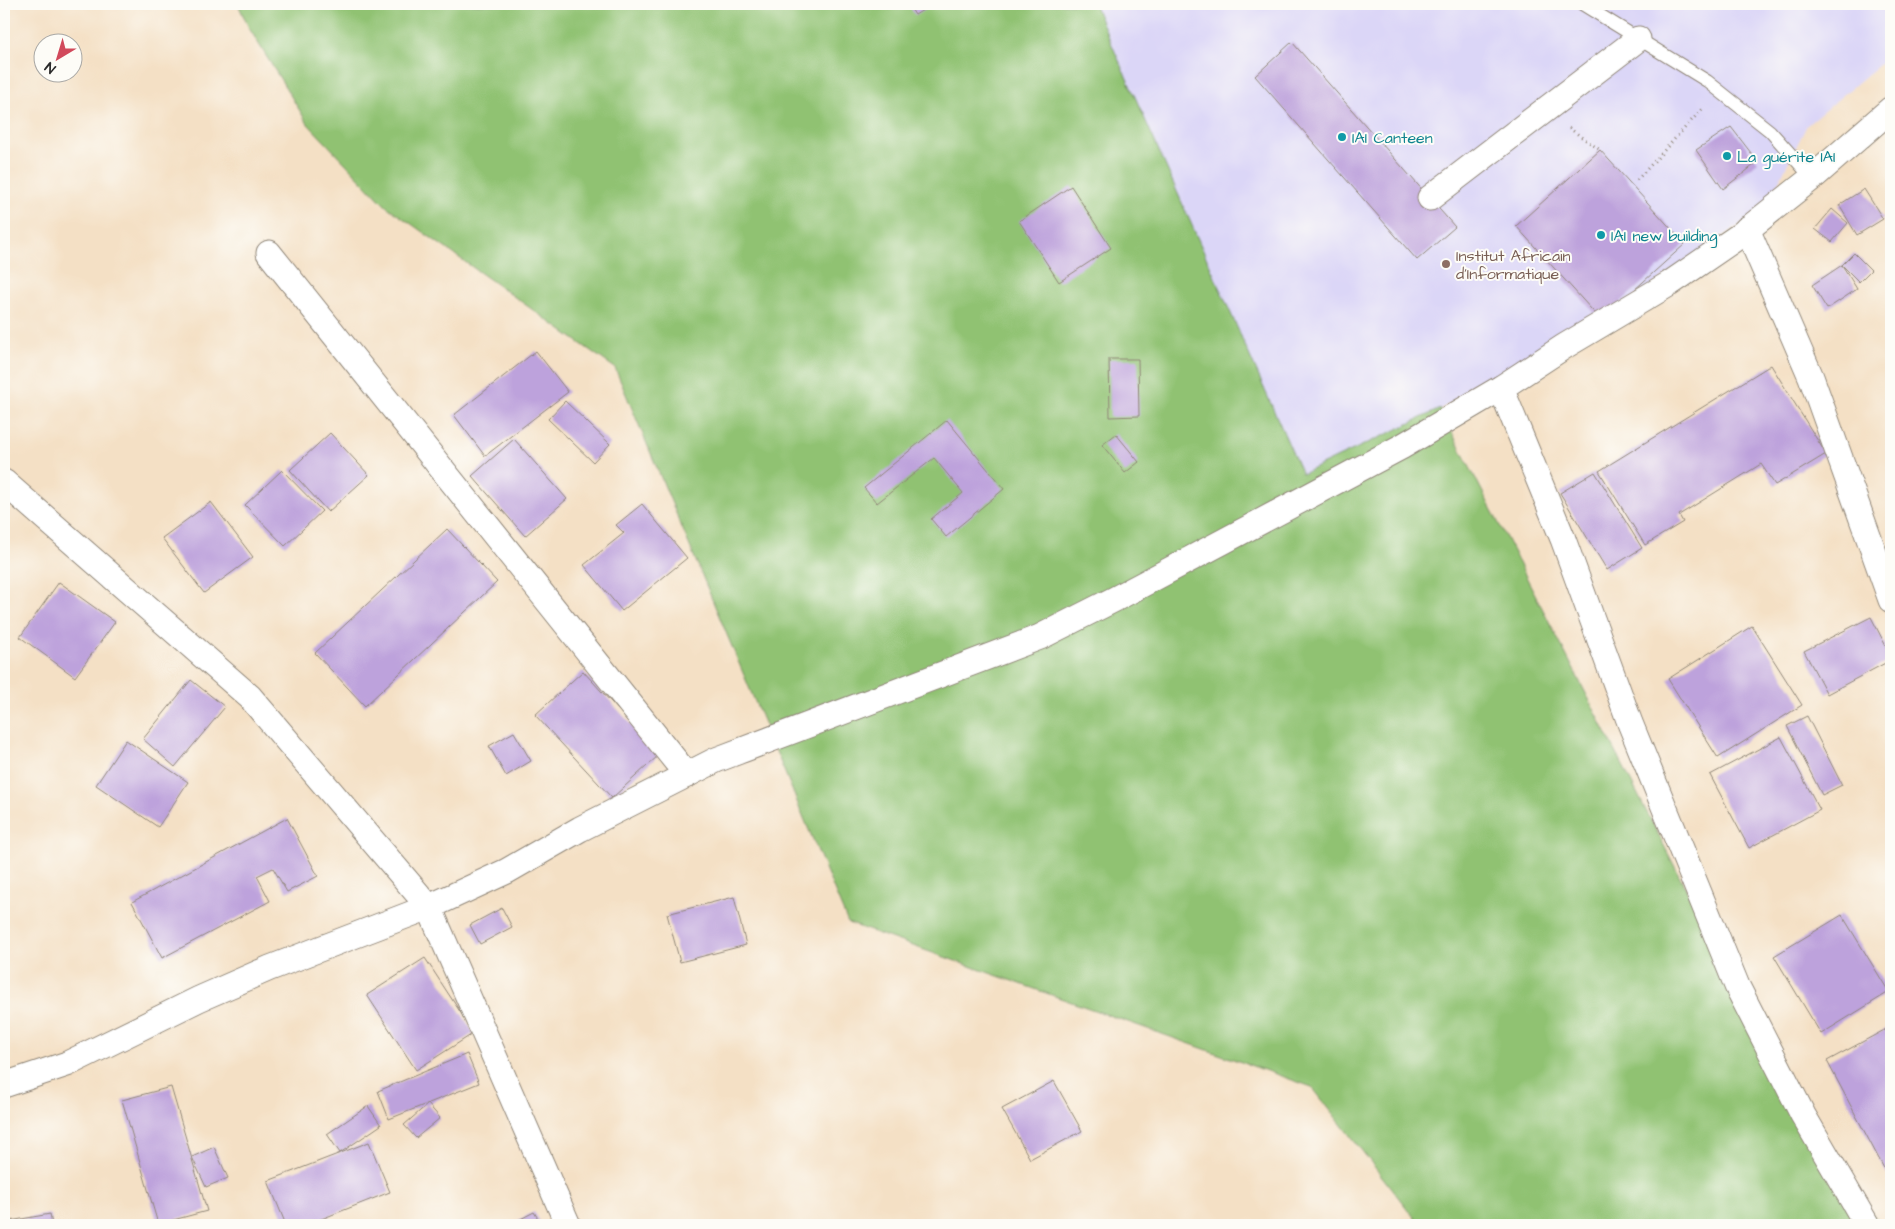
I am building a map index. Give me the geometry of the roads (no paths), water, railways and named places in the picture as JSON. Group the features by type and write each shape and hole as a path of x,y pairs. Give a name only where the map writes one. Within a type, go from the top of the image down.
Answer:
{"street":[{"path":"1430,198 1638,39"},
{"path":"4,1085 66,1064 199,999 270,968 429,907 507,872 580,830 716,760 1040,636 1401,447 1501,388 1565,346 1669,284 1747,229 1812,178 1891,109"},
{"path":"1747,229 1811,377 1891,600"},
{"path":"269,253 687,775"},
{"path":"1501,388 1562,539 1630,723 1737,986 1803,1115 1867,1225"},
{"path":"4,482 250,697 429,907 568,1225"}],"lane":[{"path":"1582,4 1720,90 1770,131 1812,178"}],"place":[{"name":"IAI Canteen","path":"1342,137"},
{"name":"La guérite IAI","path":"1727,156"},
{"name":"IAI new building","path":"1601,235"},
{"name":"Institut Africain d'Informatique","path":"1446,264"}]}
